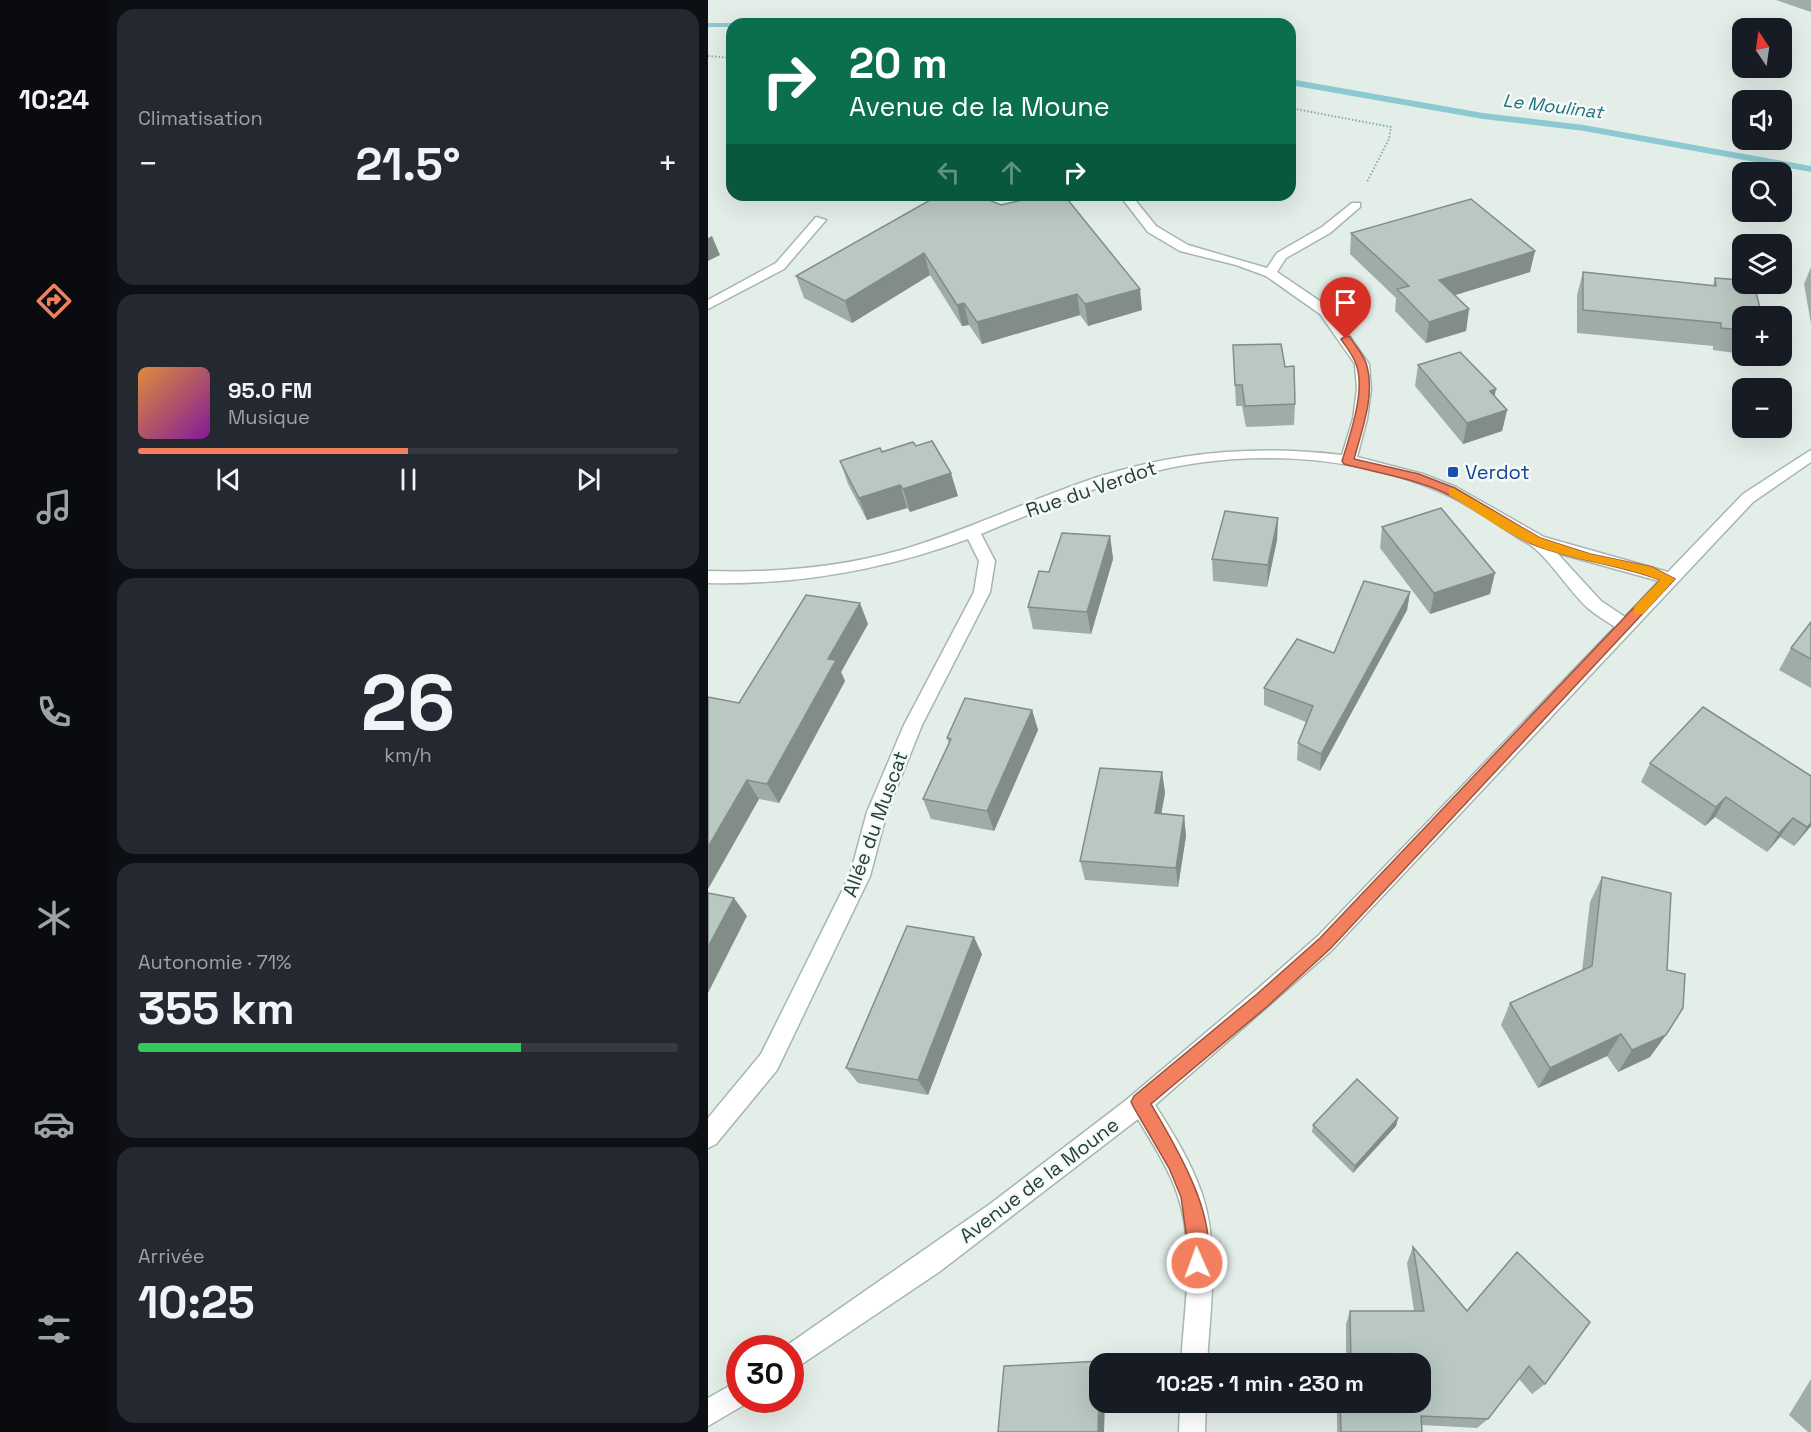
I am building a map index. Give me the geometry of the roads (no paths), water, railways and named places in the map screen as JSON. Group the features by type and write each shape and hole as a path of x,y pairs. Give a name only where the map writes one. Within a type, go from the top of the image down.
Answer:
{"street":[{"path":"1130,201 1152,229 1184,248 1240,262 1270,273 1325,311 1362,364 1364,389 1360,419 1348,461"},
{"path":"1270,273 1281,256 1326,231 1356,205"},
{"path":"708,305 780,266 820,220"},
{"name":"Rue du Verdot","path":"708,577 766,578 840,571 890,559 1095,485 1165,464 1211,456 1257,454 1348,461 1415,477 1451,491 1536,541 1589,558 1648,570 1669,579"},
{"name":"Avenue de la Moune","path":"804,1349 947,1251 1140,1102 1263,1000 1325,943 1748,498 1811,454"},
{"name":"Allée du Muscat","path":"708,1136 769,1062 860,876 877,812 913,725 981,592 987,561 972,531"},
{"name":"Rue du Verdot","path":"1536,541 1595,605 1625,625"},
{"path":"1140,1102 1170,1152 1190,1197 1198,1242 1194,1353"},
{"path":"708,1413 726,1402"},
{"path":"1192,1432 1193,1413"}],"waterway":[{"name":"Le Moulinat","path":"708,25 726,25"},
{"name":"Le Moulinat","path":"1296,83 1483,116 1584,128 1811,169"}],"place":[{"name":"Verdot","path":"1453,472"}]}
